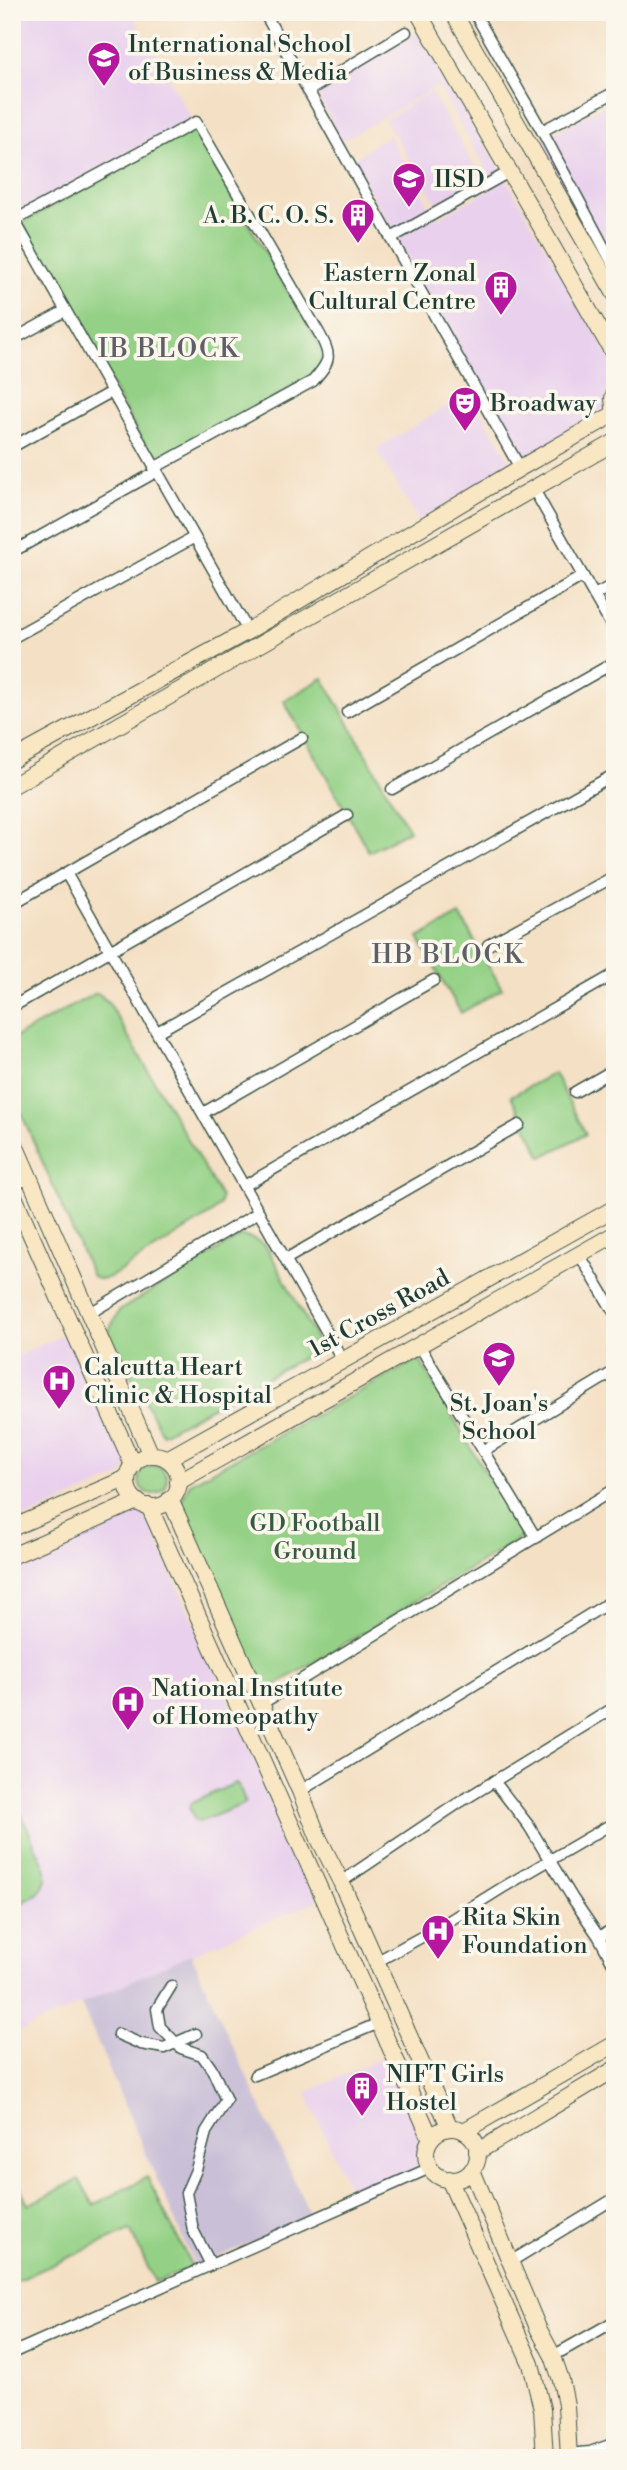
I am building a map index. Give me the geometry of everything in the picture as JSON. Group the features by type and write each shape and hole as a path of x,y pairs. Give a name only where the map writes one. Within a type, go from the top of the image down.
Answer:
{"street":[{"path":"264,12 520,468"},
{"path":"418,12 615,356"},
{"path":"453,12 615,294"},
{"path":"474,12 542,131 614,267"},
{"path":"309,91 406,33"},
{"path":"542,131 615,92"},
{"path":"12,552 155,470 313,381 328,365 329,352 324,342 195,122 15,224 111,392 155,470 193,538 248,631"},
{"path":"391,238 509,172"},
{"path":"12,340 65,311"},
{"path":"12,447 111,392"},
{"path":"12,760 248,631 520,468 614,415 615,392"},
{"path":"12,786 615,442"},
{"path":"533,488 615,632"},
{"path":"12,638 193,538"},
{"path":"347,712 583,576"},
{"path":"327,584 336,601"},
{"path":"594,595 615,584"},
{"path":"392,789 615,662"},
{"path":"187,665 196,681"},
{"path":"12,904 302,738"},
{"path":"157,1032 615,774"},
{"path":"12,1007 347,816"},
{"path":"66,873 342,1359"},
{"path":"488,945 615,876"},
{"path":"244,1186 615,974"},
{"path":"203,1113 434,980"},
{"path":"575,1092 615,1069"},
{"path":"286,1259 519,1125"},
{"path":"12,1138 90,1313 159,1457 176,1469 178,1482 174,1495 160,1505 143,1504 12,1556"},
{"path":"12,1185 30,1178"},
{"path":"12,1192 130,1471 131,1494 143,1504 431,2139"},
{"name":"1st Cross Road","path":"159,1457 615,1208"},
{"path":"90,1313 259,1212"},
{"name":"1st Cross Road","path":"178,1482 615,1234"},
{"path":"579,1254 615,1314"},
{"path":"481,1282 492,1304"},
{"path":"419,1345 536,1538"},
{"path":"483,1451 615,1371"},
{"path":"12,1528 130,1471 144,1456 159,1457"},
{"path":"261,1704 615,1489"},
{"path":"170,1499 376,1962 457,2130 475,2142 477,2160 472,2170 459,2179 449,2179 436,2174 430,2168 426,2150 431,2139 442,2130 457,2130 615,2044"},
{"path":"300,1791 615,1599"},
{"path":"341,1882 494,1781 615,1707"},
{"path":"494,1781 529,1826 615,1967"},
{"path":"376,1962 615,1822"},
{"path":"599,1937 615,1928"},
{"path":"345,1948 366,1939"},
{"path":"171,1986 157,2009 160,2026 181,2048 202,2055 213,2071 226,2100 206,2132 196,2170 186,2193 193,2230 211,2265"},
{"path":"256,2075 379,2023"},
{"path":"118,2034 141,2044 164,2048 196,2034"},
{"path":"575,2066 586,2086"},
{"path":"477,2152 615,2069"},
{"path":"12,2353 430,2168"},
{"path":"472,2170 538,2328 553,2356 566,2405 569,2456 615,2443"},
{"path":"449,2179 531,2364 542,2409 545,2458"},
{"path":"510,2262 615,2198"},
{"path":"553,2356 615,2321"}],"shaded area":[{"path":"12,12 131,12 191,118 16,214 12,207"},
{"path":"420,30 615,366 615,378 606,396 607,411 522,462 352,160 388,135 437,218 496,186 438,86 342,141 316,93"},
{"path":"431,92 484,182 439,208 385,120"},
{"path":"615,99 615,283 536,144"},
{"path":"470,392 513,465 419,521 376,449"},
{"name":"Calcutta Heart Clinic & Hospital","path":"71,1331 129,1464 121,1476 12,1524 12,1358"},
{"name":"National Institute of Homeopathy","path":"136,1509 145,1514 319,1900 12,2035 12,1563"},
{"path":"191,1954 311,2217 195,2267 81,2004"},
{"path":"387,2055 425,2137 421,2149 421,2167 353,2198 306,2093"}],"green space":[{"path":"193,128 323,351 322,363 310,377 156,466 22,223"},
{"path":"323,678 409,830 369,852 284,701"},
{"path":"460,915 502,989 461,1013 418,938"},
{"path":"94,994 99,994 109,1003 221,1197 220,1204 212,1213 117,1273 101,1279 92,1276 12,1092 12,1039"},
{"path":"554,1073 586,1134 542,1157 511,1096"},
{"path":"241,1236 256,1240 269,1251 321,1348 162,1434 108,1332 119,1311"},
{"name":"GD Football Ground","path":"419,1359 523,1537 264,1692 179,1505 190,1483"},
{"path":"153,1466 163,1470 167,1480 163,1490 153,1494 143,1490 139,1480 143,1470"},
{"path":"236,1783 244,1804 199,1822 195,1821 189,1807 191,1803"},
{"path":"12,1794 46,1870 46,1878 37,1894 12,1907"},
{"path":"147,2177 192,2267 155,2282 130,2230 12,2283 12,2190 20,2187 28,2205 79,2179 94,2205"}],"place":[{"name":"International School of Business & Media","path":"104,88"},
{"name":"IISD","path":"409,209"},
{"name":"A. B. C. O. S.","path":"358,245"},
{"name":"Eastern Zonal Cultural Centre","path":"501,317"},
{"name":"Broadway","path":"465,433"},
{"name":"St. Joan's School","path":"499,1388"},
{"name":"Calcutta Heart Clinic & Hospital","path":"59,1411"},
{"name":"National Institute of Homeopathy","path":"128,1732"},
{"name":"Rita Skin Foundation","path":"438,1961"},
{"name":"NIFT Girls Hostel","path":"362,2118"}],"district":[{"name":"IB BLOCK","path":"169,348"},
{"name":"HB BLOCK","path":"448,954"}]}
